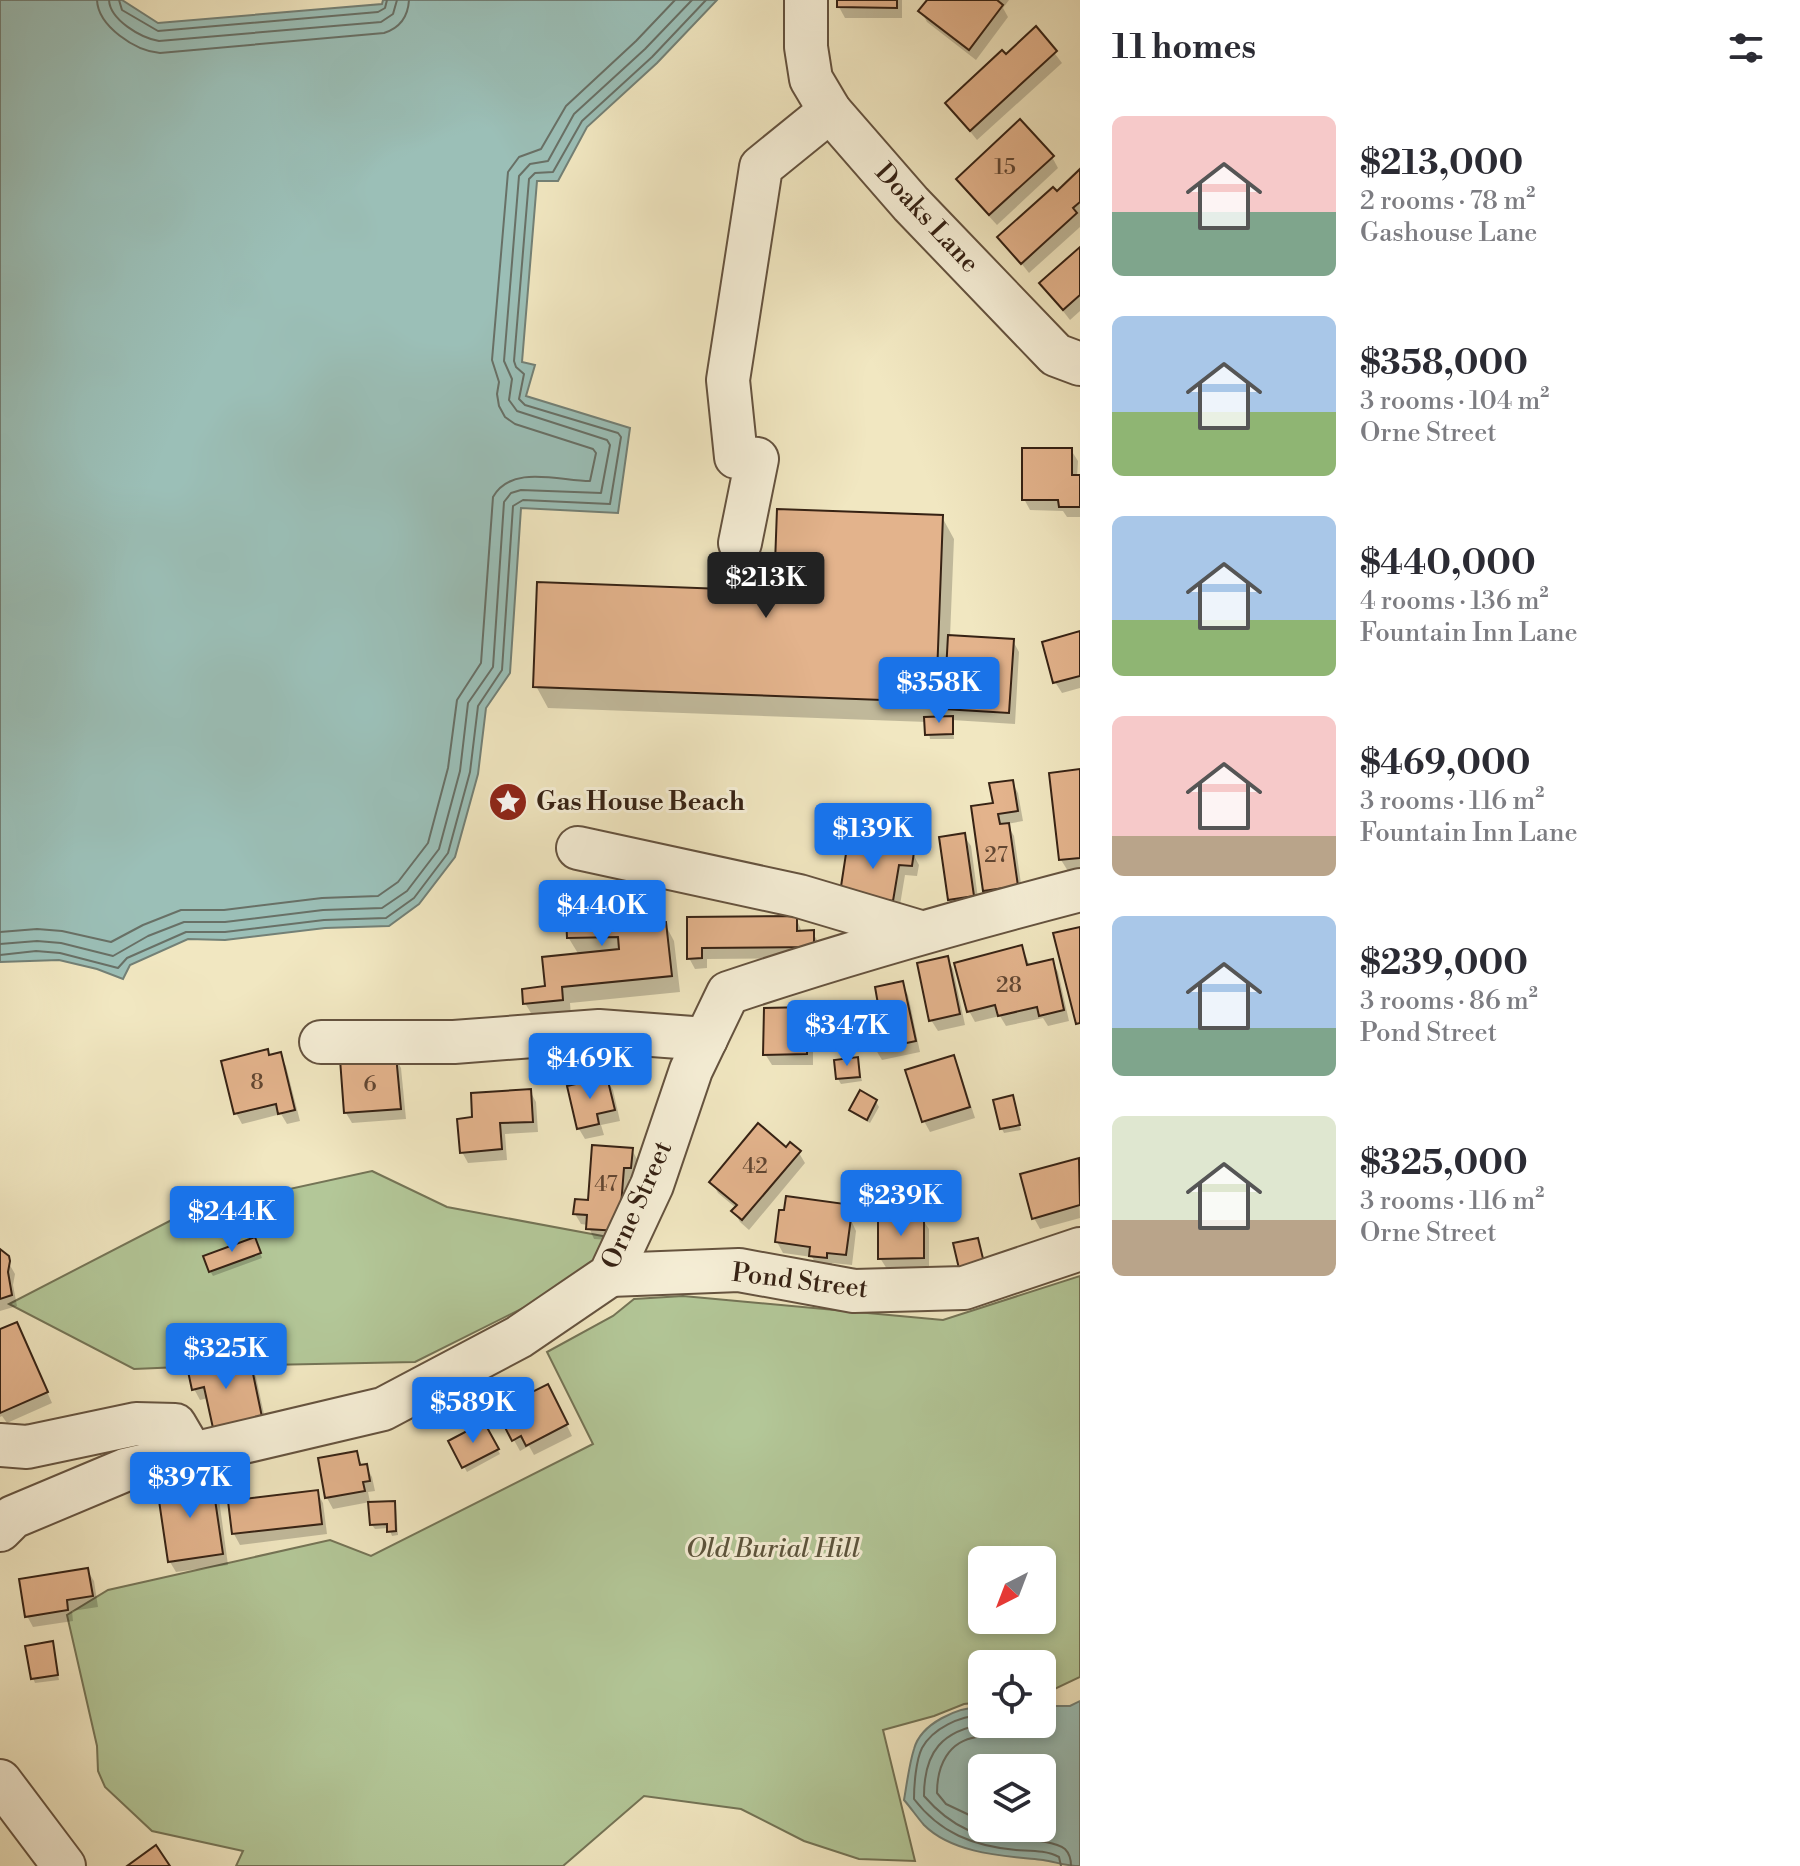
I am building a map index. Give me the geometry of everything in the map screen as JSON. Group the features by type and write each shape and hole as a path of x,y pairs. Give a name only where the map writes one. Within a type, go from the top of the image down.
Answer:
{"street":[{"name":"Doaks Lane","path":"806,0 806,47 811,79 830,111 911,204 1056,355 1080,364"},
{"path":"740,543 757,459 736,457 728,380 761,167 830,111"},
{"path":"578,848 799,896 920,932"},
{"name":"Orne Street","path":"0,1530 13,1517 125,1470 383,1409 519,1337 610,1275 652,1185 691,1070 728,993 920,932 1080,890"},
{"path":"321,1042 454,1042 599,1031 706,1039"},
{"name":"Pond Street","path":"610,1275 739,1270 854,1291 964,1288 1080,1249"},
{"path":"0,1445 27,1447 136,1424 175,1425 192,1454"},
{"path":"0,1781 64,1866"}],"green space":[{"path":"372,1171 447,1207 608,1237 599,1257 565,1287 415,1362 266,1365 260,1351 175,1347 180,1367 134,1369 9,1304 189,1211"},
{"name":"Old Burial Hill","path":"1080,1276 1080,1677 1056,1688 1056,1650 968,1650 968,1704 883,1730 915,1861 859,1859 804,1841 741,1809 644,1796 563,1866 236,1866 243,1851 152,1831 105,1787 98,1771 97,1746 67,1615 108,1590 330,1540 371,1556 593,1444 547,1352 613,1316 634,1299 683,1296 943,1320"}],"water":[{"path":"0,0 122,0 158,23 382,4 383,0 717,0 657,63 587,127 558,181 537,181 522,362 535,365 526,396 630,428 618,513 521,508 510,673 486,708 478,774 455,857 419,904 389,926 325,928 225,940 188,939 130,965 123,979 59,960 0,962"},
{"path":"1080,1701 1080,1866 964,1848 936,1835 904,1800 914,1749 924,1731 932,1724 968,1709 968,1738 1056,1738 1056,1706 1070,1706"}],"building":[{"path":"837,0 897,0 897,8 837,7"},
{"path":"927,0 997,0 1003,5 969,50 918,11"},
{"path":"1036,26 1057,51 970,131 945,103 1002,50 1006,54"},
{"path":"1020,119 1054,156 989,215 956,179"},
{"path":"1080,169 1080,202 1073,208 1077,213 1021,264 997,237 1053,187 1057,191"},
{"path":"1080,247 1080,295 1063,310 1039,283"},
{"path":"1022,448 1072,448 1072,475 1080,475 1080,507 1059,507 1058,500 1022,500"},
{"path":"777,509 943,515 936,702 533,687 537,582 774,591"},
{"path":"1080,631 1080,676 1053,683 1042,642"},
{"path":"948,635 1014,639 1009,713 944,709"},
{"path":"953,716 953,734 925,735 924,717"},
{"path":"1080,769 1080,858 1059,860 1049,773"},
{"path":"1013,780 1018,811 998,814 1000,824 1009,823 1018,886 983,891 971,806 993,803 989,783"},
{"path":"965,833 974,896 948,900 939,837"},
{"path":"863,843 914,852 912,866 899,865 893,901 840,893 847,847 862,849"},
{"path":"616,887 618,927 666,922 672,976 562,987 563,1000 523,1004 522,989 545,986 542,957 619,949 618,937 567,938 565,888"},
{"path":"797,916 797,931 814,930 814,947 702,948 702,958 687,959 687,917"},
{"path":"1080,927 1080,1023 1076,1024 1053,933"},
{"path":"1022,945 1027,965 1053,959 1064,1010 1039,1016 1037,1007 998,1016 995,1005 967,1012 954,963"},
{"path":"948,956 960,1014 929,1021 917,963"},
{"path":"903,981 916,1041 874,1050 865,1007 878,1004 875,987"},
{"path":"808,1007 807,1054 763,1055 764,1008"},
{"path":"268,1049 269,1055 281,1052 295,1110 278,1114 276,1104 234,1114 221,1061"},
{"path":"396,1055 401,1109 344,1113 340,1059"},
{"path":"954,1055 970,1107 922,1122 905,1070"},
{"path":"858,1057 860,1077 836,1079 834,1060"},
{"path":"607,1077 615,1110 597,1114 599,1124 577,1129 567,1086"},
{"path":"531,1089 533,1122 500,1123 502,1149 460,1153 457,1119 472,1117 471,1093"},
{"path":"860,1090 877,1100 867,1120 849,1110"},
{"path":"1013,1095 1020,1125 1000,1129 993,1100"},
{"path":"758,1123 786,1147 790,1142 801,1151 742,1220 731,1211 737,1205 709,1182"},
{"path":"592,1145 633,1148 631,1168 624,1168 619,1231 586,1229 587,1215 573,1214 575,1199 588,1200"},
{"path":"1079,1158 1080,1205 1032,1219 1020,1174"},
{"path":"786,1196 845,1204 844,1217 851,1218 846,1255 827,1253 827,1258 809,1256 810,1247 775,1242 779,1210 784,1210"},
{"path":"878,1217 924,1217 924,1258 878,1259"},
{"path":"255,1237 261,1253 209,1272 203,1256"},
{"path":"978,1238 986,1271 961,1277 953,1243"},
{"path":"0,1249 9,1256 12,1295 0,1299"},
{"path":"17,1322 48,1392 0,1413 0,1329"},
{"path":"206,1357 208,1366 236,1360 237,1367 251,1364 262,1417 213,1428 204,1387 192,1390 186,1362"},
{"path":"548,1384 568,1424 526,1446 521,1436 512,1441 496,1410"},
{"path":"484,1422 499,1449 462,1468 448,1441"},
{"path":"357,1451 360,1465 367,1464 370,1481 363,1482 365,1491 325,1498 318,1458"},
{"path":"212,1479 223,1554 168,1562 157,1487"},
{"path":"318,1490 322,1524 232,1534 228,1501"},
{"path":"395,1501 396,1531 387,1532 387,1524 370,1525 368,1502"},
{"path":"88,1568 93,1596 67,1600 68,1610 25,1617 19,1579"},
{"path":"53,1641 58,1675 31,1679 25,1646"},
{"path":"156,1845 170,1866 127,1866"}],"place":[{"name":"Gas House Beach","path":"508,802"}]}
